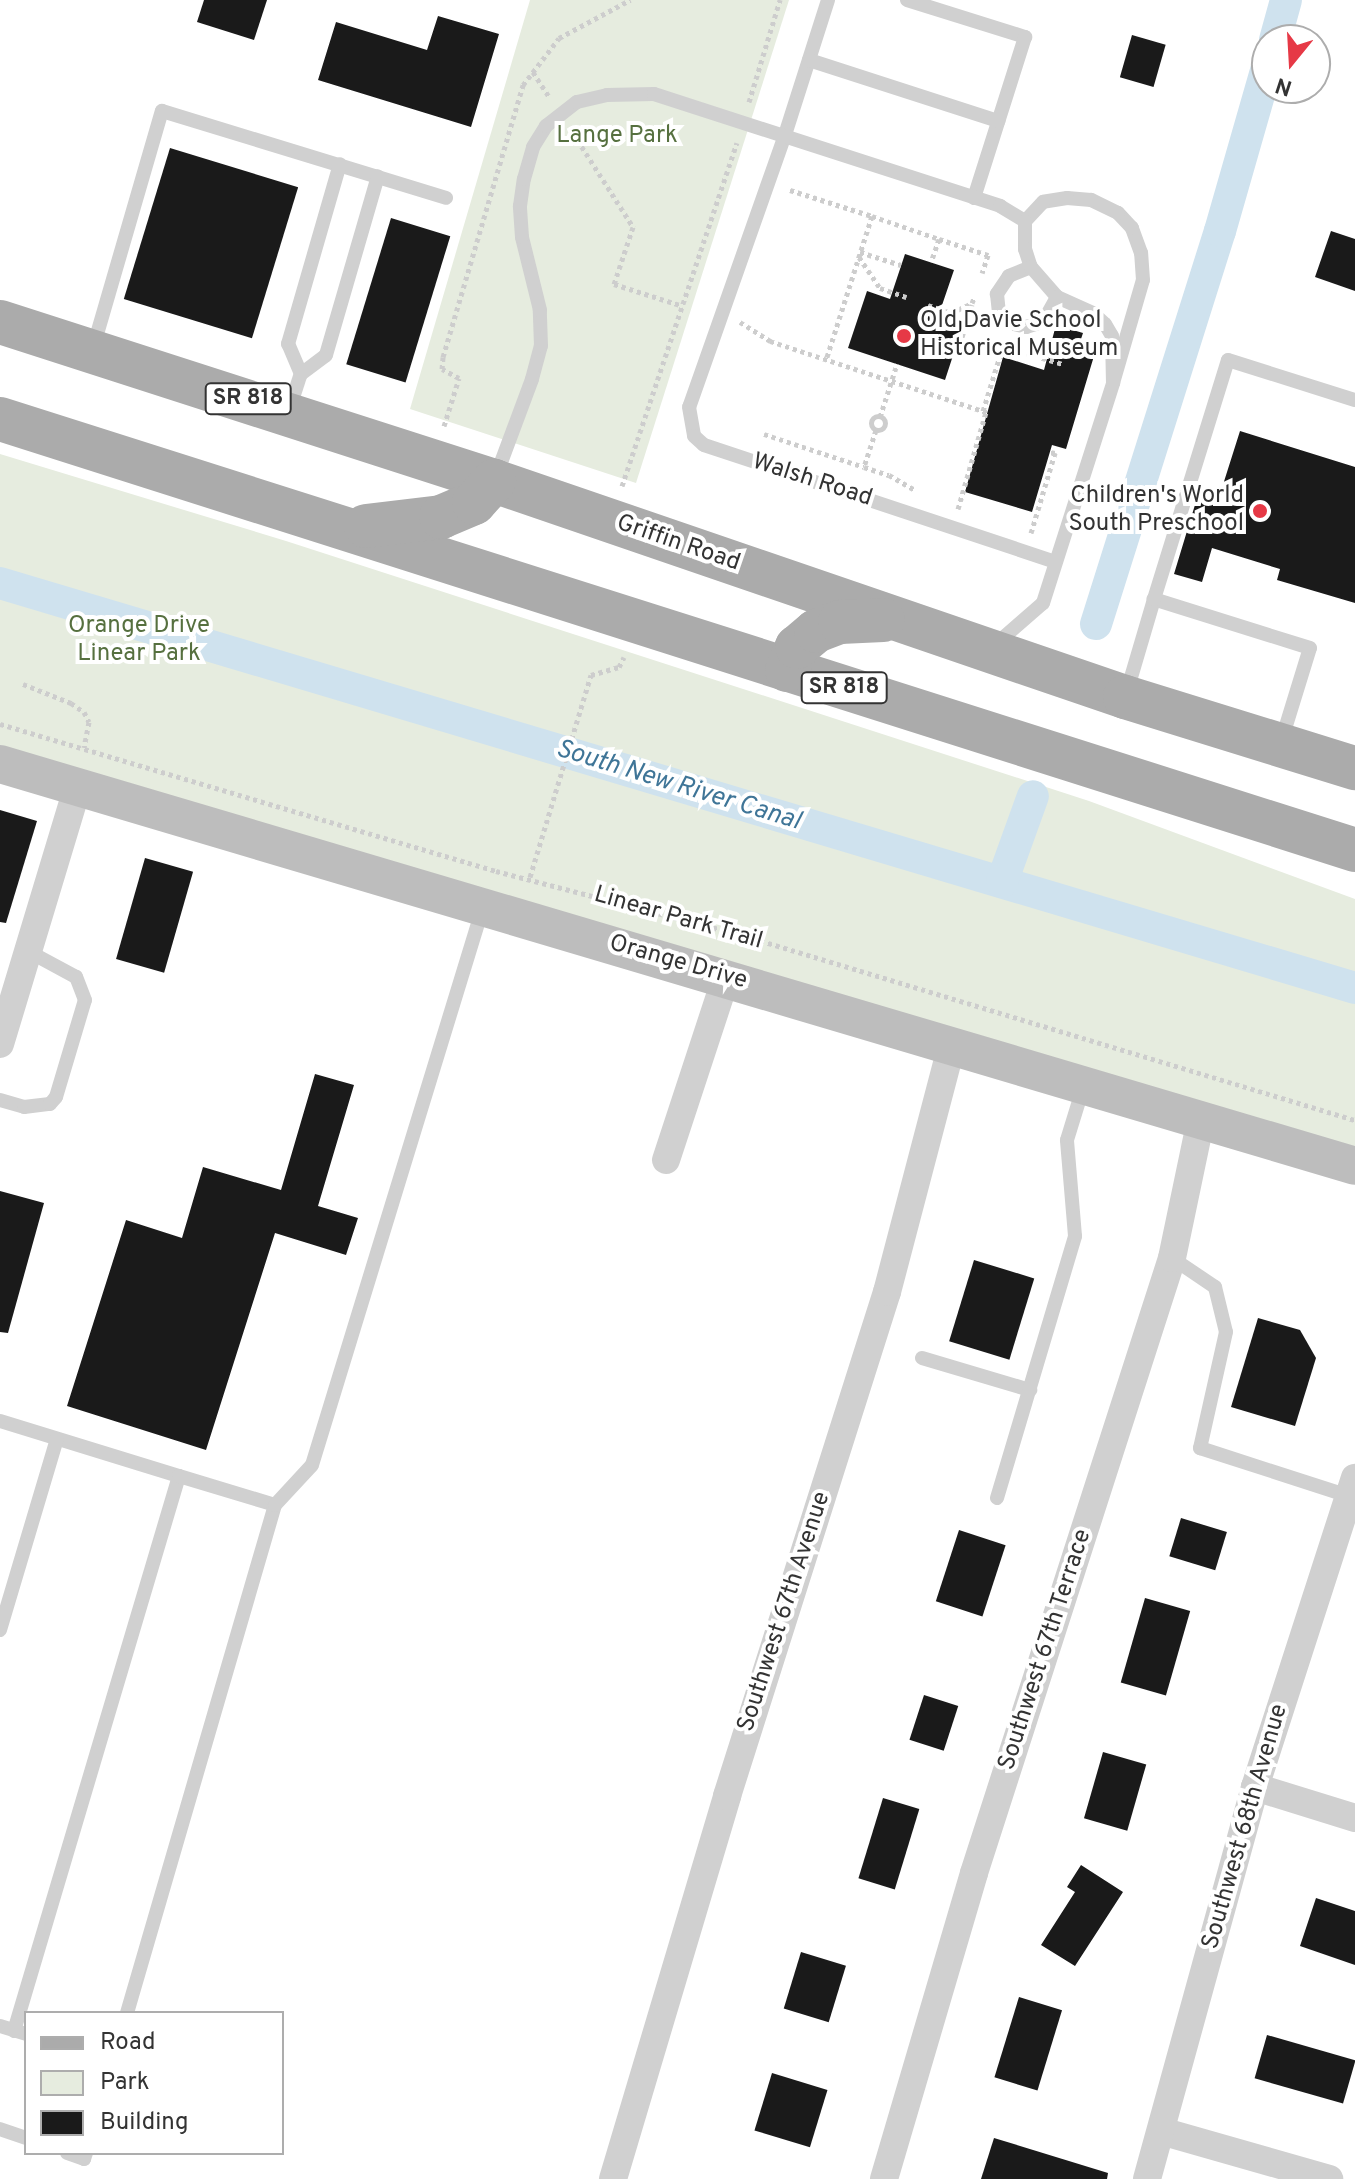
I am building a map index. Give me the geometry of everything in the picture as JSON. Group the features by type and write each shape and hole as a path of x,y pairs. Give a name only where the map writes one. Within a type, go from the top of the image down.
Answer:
{"main road":[{"name":"Griffin Road","path":"0,322 93,349 295,393 494,481 986,651 1355,768"},
{"name":"SR 818","path":"0,419 350,527 787,670 1355,850"},
{"path":"350,527 441,517 474,503 494,481"},
{"path":"787,670 797,647 816,631 840,622 894,620"}],"street":[{"name":"Orange Drive","path":"0,764 1355,1166"},
{"path":"0,1044 78,786"},
{"path":"666,1160 726,977"},
{"name":"Southwest 67th Avenue","path":"613,2179 727,1796 887,1292 952,1044"},
{"name":"Southwest 67th Terrace","path":"884,2179 974,1873 1172,1258 1201,1119"},
{"name":"Southwest 68th Avenue","path":"1147,2179 1255,1787 1352,1487"},
{"path":"1255,1787 1355,1818"},
{"path":"1161,2131 1329,2179"}],"lane":[{"name":"Walsh Road","path":"828,0 785,135 689,407 694,436 704,445 1055,562"},
{"path":"907,0 1025,37 974,198"},
{"path":"809,60 998,121"},
{"path":"494,481 541,346 540,310 522,237 520,206 524,179 533,147 546,126 577,102 607,95 654,94 1000,206 1025,221"},
{"path":"93,349 162,111 446,198"},
{"path":"295,393 288,344 340,164"},
{"path":"295,393 326,355 378,176"},
{"path":"986,651 1043,603 1113,383 1143,280 1141,253 1132,228 1118,213 1091,200 1067,198 1043,202 1025,221 1025,249 1031,267 1057,297 1093,313 1105,324 1112,336 1113,383"},
{"path":"1031,267 1009,276 997,294 999,314 1006,322 1026,327 1046,317 1057,297"},
{"path":"1125,697 1228,360 1355,400"},
{"path":"1154,599 1310,648 1280,746"},
{"path":"128,2011 275,1505 312,1465 483,906"},
{"path":"0,1100 37,1107 50,1104 56,1097 85,1000 76,977 28,951"},
{"path":"997,1498 1075,1236 1067,1140 1084,1084"},
{"path":"1172,1258 1215,1287 1226,1332 1200,1448 1352,1487"},
{"path":"922,1358 1030,1390"},
{"path":"0,1421 275,1505"},
{"path":"0,1630 57,1439"},
{"path":"13,2030 179,1476"},
{"path":"0,2129 24,2137"}],"path":[{"path":"746,113 780,0"},
{"path":"533,72 633,227 614,284 683,306"},
{"path":"622,486 740,133"},
{"path":"790,190 988,255 980,279"},
{"path":"826,360 872,216"},
{"path":"931,262 939,239"},
{"path":"860,255 901,265"},
{"path":"860,255 880,288 906,297"},
{"path":"962,337 976,291"},
{"path":"928,305 951,313 971,306"},
{"path":"971,306 978,318"},
{"path":"739,322 770,341 986,412"},
{"path":"995,336 1003,346 1063,364"},
{"path":"957,511 1003,346"},
{"path":"864,467 876,430 872,422 880,417 897,364"},
{"path":"764,434 889,475 925,497"},
{"path":"1016,529 1031,533 1055,453 1050,452"},
{"path":"947,507 972,515"},
{"path":"530,877 591,675 619,667 626,651"},
{"path":"23,684 71,703 84,712 89,722 84,748"},
{"name":"Linear Park Trail","path":"0,724 482,867 530,877 745,936 1355,1120"}],"green space":[{"name":"Lange Park","path":"530,0 789,0 636,483 410,409"},
{"name":"Orange Drive Linear Park","path":"0,454 286,541 1089,801 1355,899 1355,1149 0,745"}],"building":[{"path":"204,0 267,0 254,40 197,22"},
{"path":"438,16 499,34 471,127 318,80 336,22 427,50"},
{"path":"1132,35 1166,45 1154,87 1120,77"},
{"path":"170,148 298,187 252,338 124,299"},
{"path":"391,218 450,236 406,382 346,364"},
{"path":"1331,231 1355,239 1355,291 1315,277"},
{"path":"905,254 954,270 939,314 964,322 945,380 848,348 867,291 890,299"},
{"path":"1056,325 1083,333 1077,351 1094,356 1066,449 1052,445 1032,512 965,492 1003,357 1044,370"},
{"name":"Children's World South Preschool","path":"1240,431 1355,467 1355,603 1277,580 1280,569 1212,548 1202,582 1174,574 1201,485 1221,491"},
{"path":"0,810 37,821 6,923 0,922"},
{"path":"145,858 193,872 164,973 116,959"},
{"path":"315,1074 354,1085 318,1206 358,1218 346,1255 275,1233 206,1450 67,1406 126,1220 182,1238 203,1167 281,1190"},
{"path":"0,1191 44,1203 8,1333 0,1332"},
{"path":"974,1260 1034,1278 1009,1360 949,1341"},
{"path":"1258,1318 1300,1330 1316,1358 1295,1426 1231,1407"},
{"path":"1181,1518 1227,1532 1215,1570 1169,1556"},
{"path":"959,1530 1006,1545 982,1616 936,1601"},
{"path":"1145,1598 1190,1611 1166,1696 1121,1683"},
{"path":"924,1695 958,1706 944,1751 909,1740"},
{"path":"1103,1752 1146,1764 1127,1831 1084,1818"},
{"path":"883,1798 919,1809 895,1889 858,1878"},
{"path":"1081,1865 1123,1892 1075,1966 1041,1945 1075,1892 1067,1887"},
{"path":"1316,1898 1355,1911 1355,1965 1300,1946"},
{"path":"801,1952 846,1966 829,2022 784,2008"},
{"path":"1019,1997 1062,2010 1037,2090 994,2077"},
{"path":"1267,2035 1355,2060 1343,2104 1255,2078"},
{"path":"772,2073 827,2090 810,2147 754,2130"},
{"path":"994,2138 1108,2173 1107,2179 981,2179"}],"waterway":[{"path":"1279,24 1286,0"},
{"path":"1096,624 1220,231 1256,104"},
{"name":"South New River Canal","path":"0,583 1355,988"},
{"path":"1002,882 1033,796"}],"place":[{"name":"Old Davie School Historical Museum","path":"904,336"},
{"name":"Children's World South Preschool","path":"1260,511"}]}
